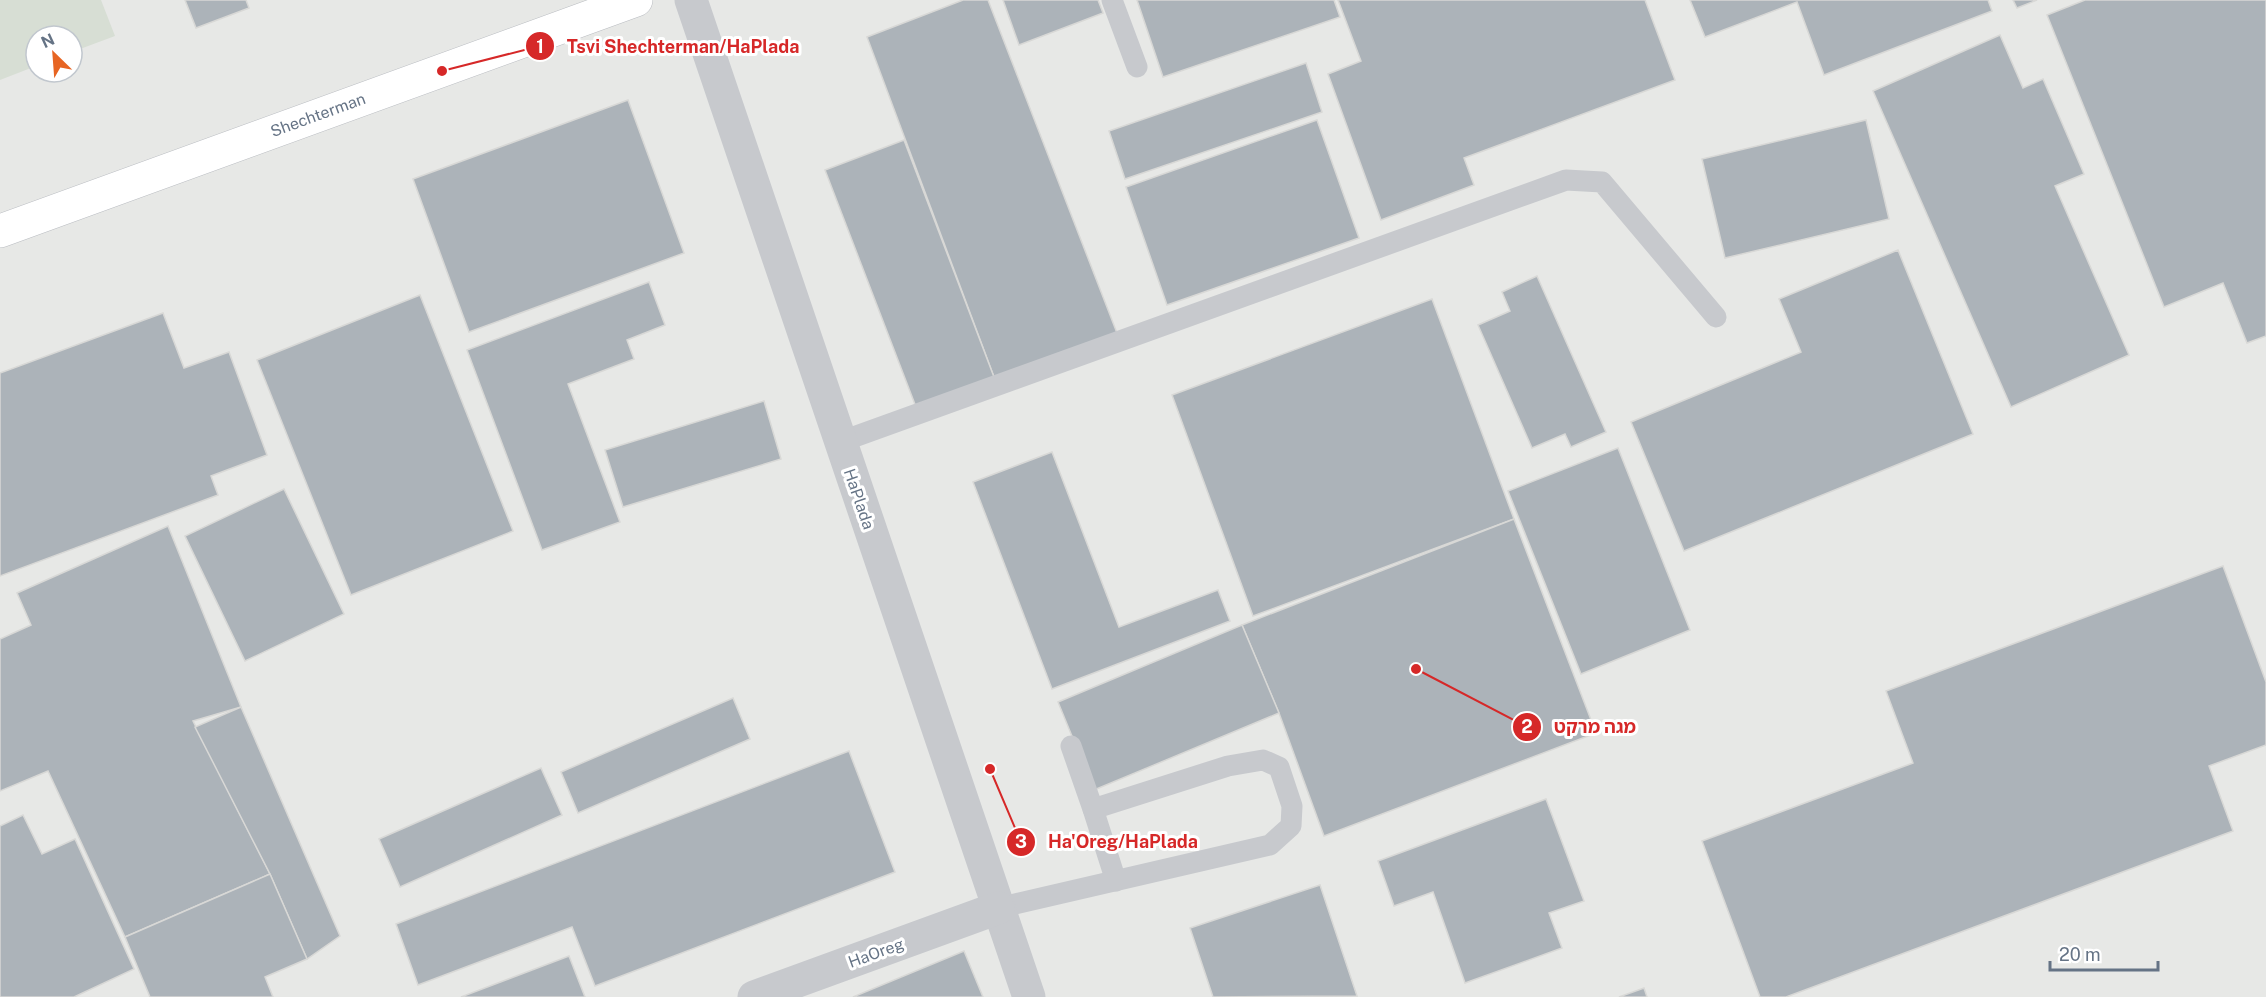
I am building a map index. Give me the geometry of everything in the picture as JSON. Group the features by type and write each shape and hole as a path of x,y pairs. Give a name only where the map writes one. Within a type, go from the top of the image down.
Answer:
{"street":[{"name":"Shechterman","path":"0,231 636,0"},
{"name":"HaPlada","path":"691,0 1029,997"},
{"name":"HaOreg","path":"754,997 998,908"}],"lane":[{"path":"1112,0 1137,67"},
{"path":"840,442 1566,180 1602,182 1716,317"},
{"path":"1071,746 1094,809 1116,881"},
{"path":"998,908 1270,845 1291,826 1292,806 1279,766 1263,760 1228,766 1094,809"}],"shaded area":[{"path":"0,0 2266,0 2266,997 0,997"},
{"path":"0,0 101,0 115,36 84,48 84,24 24,24 24,71 0,80"}],"building":[{"path":"185,0 246,0 249,8 196,28"},
{"path":"963,0 988,0 1117,333 994,377 867,37"},
{"path":"1003,0 1098,0 1103,13 1019,45"},
{"path":"1137,0 1334,0 1340,17 1163,77"},
{"path":"1338,0 1645,0 1675,80 1464,158 1474,185 1381,220 1328,74 1361,61"},
{"path":"1690,0 1988,0 1992,11 1824,75 1797,2 1705,37"},
{"path":"2013,0 2037,0 2017,8"},
{"path":"2085,0 2266,0 2266,336 2247,343 2223,283 2164,307 2047,15"},
{"path":"2000,35 2023,88 2043,79 2084,174 2055,186 2129,355 2011,407 1873,91"},
{"path":"1306,63 1322,112 1125,179 1109,131"},
{"path":"628,100 684,253 469,332 413,179"},
{"path":"1317,120 1359,238 1167,305 1126,187"},
{"path":"1866,120 1889,219 1725,258 1702,159"},
{"path":"904,140 994,377 916,407 825,170"},
{"path":"1898,250 1973,434 1684,551 1631,422 1801,352 1779,299"},
{"path":"1537,276 1606,432 1571,447 1565,434 1532,448 1478,325 1510,311 1502,292"},
{"path":"649,282 665,325 627,340 634,359 568,384 620,522 542,550 467,350"},
{"path":"420,295 513,531 351,595 257,360"},
{"path":"1432,299 1514,519 1253,616 1172,395"},
{"path":"163,313 184,368 229,352 267,455 211,476 218,495 0,576 0,373"},
{"path":"764,401 781,459 623,507 605,450"},
{"path":"1618,448 1690,630 1581,674 1508,491"},
{"path":"1052,452 1119,627 1218,590 1230,621 1052,689 973,482"},
{"path":"284,489 344,614 245,661 185,536"},
{"path":"1514,519 1596,733 1324,836 1279,713 1242,625"},
{"path":"168,526 241,707 193,721 270,874 125,937 48,771 0,791 0,639 31,625 17,593"},
{"path":"2223,566 2266,682 2266,745 2209,766 2233,831 1786,997 1760,997 1702,841 1913,763 1886,691"},
{"path":"1242,625 1279,713 1094,790 1058,702"},
{"path":"733,698 750,739 578,813 561,772"},
{"path":"241,707 340,936 307,959 270,874 195,727"},
{"path":"849,751 895,872 595,986 572,927 418,985 396,924"},
{"path":"541,768 562,815 400,887 379,839"},
{"path":"1546,799 1584,901 1549,913 1562,948 1465,983 1433,892 1394,906 1378,861"},
{"path":"23,815 42,854 75,839 134,969 74,997 0,997 0,826"},
{"path":"270,874 307,959 265,977 273,997 150,997 125,937"},
{"path":"1320,885 1357,996 1213,997 1190,928"},
{"path":"964,951 983,997 853,997"},
{"path":"569,956 585,997 461,997"},
{"path":"1644,988 1647,997 1619,997"}],"place":[{"name":"Tsvi Shechterman/HaPlada","path":"442,71"},
{"name":"מגה מרקט","path":"1416,669"},
{"name":"Ha'Oreg/HaPlada","path":"990,769"}]}
